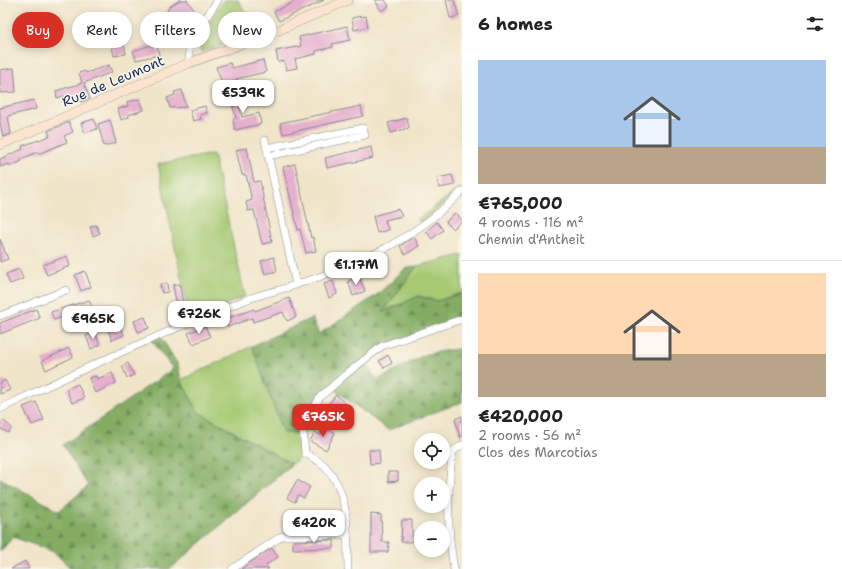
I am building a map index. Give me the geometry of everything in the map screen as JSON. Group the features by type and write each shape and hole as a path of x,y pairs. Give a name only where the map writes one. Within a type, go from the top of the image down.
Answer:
{"street":[{"path":"189,63 189,42 218,0"},
{"name":"Rue de Leumont","path":"0,145 189,63 272,33 348,0"},
{"path":"363,128 366,136 268,152 363,128"},
{"path":"265,140 296,285"},
{"path":"0,409 87,366 245,300 296,285 341,268 387,248 414,233 443,211 462,191"},
{"path":"0,316 66,290"},
{"path":"348,569 346,505 338,485 325,466 304,453 302,429 320,397 382,346 462,319"},
{"path":"454,569 450,546 448,481 453,451 462,445"},
{"path":"232,569 282,536 347,535"}],"green space":[{"path":"225,0 238,0 246,12 218,12 218,46 201,52 200,48 210,48 210,20 219,6"},
{"path":"213,154 245,296 190,321 158,164"},
{"path":"460,188 423,222 417,220"},
{"path":"462,255 462,293 437,301 419,296 383,312 417,266"},
{"path":"417,266 383,312 419,296 437,301 462,293 462,319 382,346 364,360 377,380 426,354 462,348 462,402 388,430 331,387 320,397 303,433 283,433 252,346 312,318 319,334 378,294 405,269"},
{"path":"161,337 178,365 181,380 198,412 292,464 170,569 71,569 54,552 13,537 0,552 0,478 59,511 88,486 63,445 173,369 152,341"},
{"path":"252,346 283,433 303,433 305,453 292,464 198,412 181,380"}],"building":[{"path":"180,0 187,0 194,10 192,12 167,12 169,7"},
{"path":"293,0 324,0 279,21 276,12 274,12 294,2"},
{"path":"375,0 385,0 389,6 381,11"},
{"path":"446,0 454,0 459,16 450,18"},
{"path":"366,16 368,27 354,30 352,18"},
{"path":"347,26 350,40 332,44 333,47 316,51 316,54 295,59 297,68 286,70 284,61 278,62 276,51 301,46 299,37"},
{"path":"112,48 125,48 126,54 114,56"},
{"path":"142,48 158,48 159,55 136,60 133,51"},
{"path":"263,60 266,72 236,79 237,81 223,85 216,67 230,63 232,68"},
{"path":"109,65 112,72 84,83 90,99 81,102 79,96 66,100 64,96 57,98 56,91 82,83 79,73 85,71 86,73"},
{"path":"14,68 16,92 0,93 0,70"},
{"path":"182,90 186,107 170,108 167,98 175,95 174,92"},
{"path":"243,93 246,103 239,105 242,117 259,113 261,124 235,130 233,119 236,118 230,96"},
{"path":"140,99 144,110 128,115 129,117 121,120 118,109 128,106 127,102"},
{"path":"34,100 36,109 8,116 11,134 3,137 0,123 0,108"},
{"path":"205,106 207,113 200,115 201,119 193,121 190,110"},
{"path":"361,106 363,116 283,134 280,123"},
{"path":"407,118 409,128 391,133 388,123"},
{"path":"94,119 97,129 85,133 81,123"},
{"path":"110,120 116,143 104,146 98,124"},
{"path":"69,122 73,132 64,136 67,142 38,154 38,152 21,159 22,161 10,166 9,164 0,167 0,159 23,149 22,146 50,136 48,131"},
{"path":"371,147 373,158 327,168 325,158"},
{"path":"247,148 254,182 260,181 272,242 262,244 254,210 248,211 246,202 252,200 246,175 242,175 236,150"},
{"path":"295,164 311,238 313,237 316,251 306,253 300,229 298,230 283,167"},
{"path":"452,175 455,185 439,188 437,178"},
{"path":"398,209 402,216 385,220 388,230 377,233 373,216"},
{"path":"456,212 462,221 453,229 446,222"},
{"path":"437,222 443,230 432,239 426,231"},
{"path":"96,225 100,233 93,236 90,227"},
{"path":"414,237 419,246 405,255 400,246"},
{"path":"0,239 8,259 0,262"},
{"path":"67,256 70,266 47,275 43,265"},
{"path":"274,257 277,271 265,274 261,261"},
{"path":"19,269 23,279 10,284 6,274"},
{"path":"85,271 91,287 81,291 75,275"},
{"path":"359,277 365,291 353,296 348,281"},
{"path":"333,281 337,294 329,298 324,284"},
{"path":"167,283 168,292 162,293 160,284"},
{"path":"179,284 186,315 179,317 173,285"},
{"path":"289,298 296,317 287,321 283,312 253,322 252,318 228,327 225,319 254,309 255,311"},
{"path":"89,300 93,309 54,320 51,312"},
{"path":"36,309 40,318 0,334 0,323"},
{"path":"145,317 149,328 138,332 134,321"},
{"path":"118,320 124,335 112,340 106,325"},
{"path":"205,326 210,337 193,344 188,333"},
{"path":"95,332 100,345 91,349 86,336"},
{"path":"69,348 73,357 46,370 42,361"},
{"path":"388,355 392,363 384,368 379,361"},
{"path":"128,363 134,375 127,378 122,366"},
{"path":"112,373 116,383 95,393 89,378 96,376 97,379"},
{"path":"5,380 10,390 0,394 0,383"},
{"path":"78,384 84,398 72,403 66,389"},
{"path":"336,395 345,403 336,412 328,405"},
{"path":"36,402 44,420 32,425 23,407"},
{"path":"462,416 462,437 460,437 455,419"},
{"path":"3,420 12,428 8,433 0,428"},
{"path":"325,427 335,433 326,450 310,441 315,432 321,435"},
{"path":"369,450 379,450 380,463 370,464"},
{"path":"388,472 398,472 398,481 388,482"},
{"path":"297,480 310,487 304,498 298,495 295,502 287,498"},
{"path":"371,514 381,515 382,542 389,542 388,552 371,552"},
{"path":"402,520 412,520 412,542 401,542"},
{"path":"334,540 334,548 293,549 293,541"},
{"path":"272,548 278,557 266,565 269,569 241,569"},
{"path":"25,561 29,569 11,569"}]}
